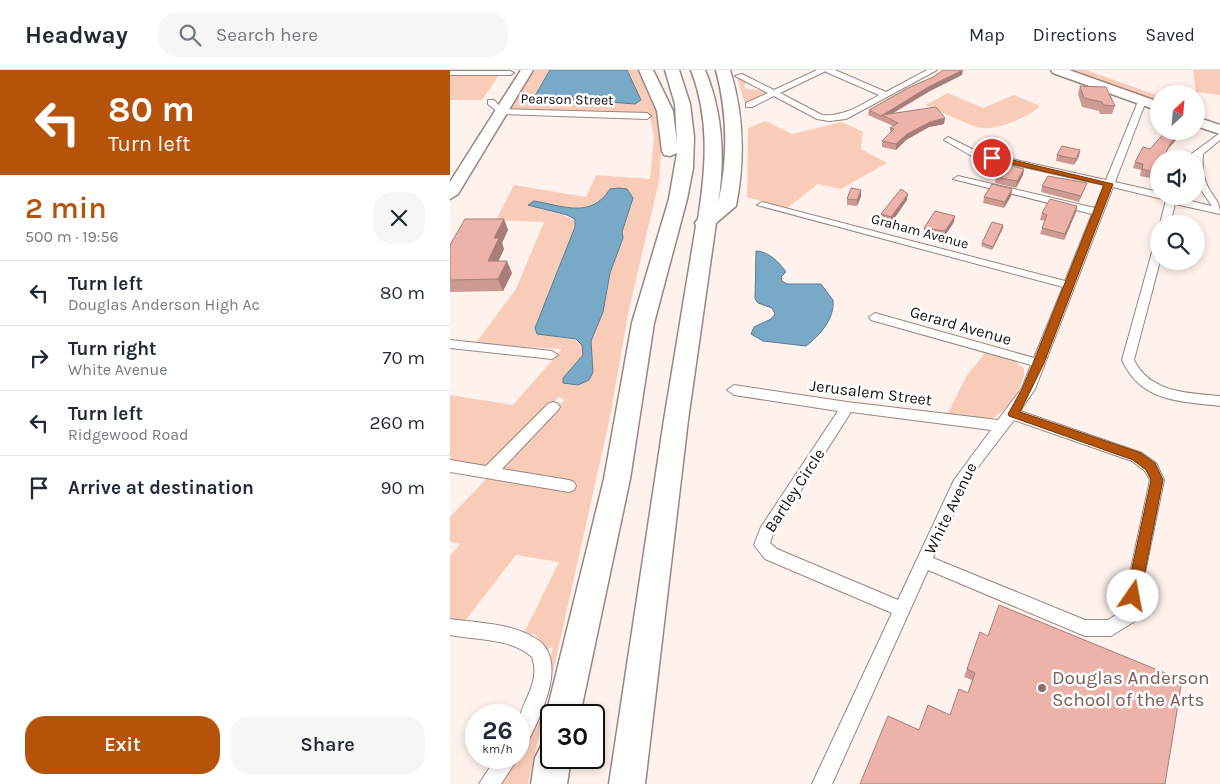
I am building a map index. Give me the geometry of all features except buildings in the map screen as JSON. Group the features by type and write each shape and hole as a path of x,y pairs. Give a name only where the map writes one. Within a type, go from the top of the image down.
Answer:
{"highway":[{"path":"646,70 661,100 668,123 670,148 667,190 674,217"},
{"path":"566,704 618,478 643,320 681,189 685,134 680,95 672,70"},
{"path":"627,784 704,223 712,186 713,139 710,104 698,70"},
{"path":"1057,70 1150,104"},
{"path":"1095,70 1137,85"},
{"path":"704,223 727,206 734,174 731,73"},
{"path":"1205,124 1220,130"},
{"path":"549,784 551,769"}],"main road":[{"path":"479,121 496,107 527,70"},
{"path":"450,194 496,107 511,71"}],"street":[{"path":"749,105 823,70"},
{"path":"829,70 886,95"},
{"path":"731,73 750,81 754,86 775,93 820,116 837,118 851,114 933,70"},
{"path":"450,72 511,71"},
{"name":"White Avenue","path":"822,784 967,468 977,453 1008,420 1028,389 1142,101"},
{"name":"Pearson Street","path":"496,107 646,116"},
{"path":"1202,150 1220,136"},
{"path":"948,140 973,153 1150,193"},
{"path":"958,180 1098,212"},
{"path":"1205,192 1220,210"},
{"name":"Graham Avenue","path":"762,205 1070,285"},
{"path":"1190,205 1220,210"},
{"path":"1152,270 1128,360 1130,368 1136,376 1158,391 1220,401"},
{"name":"Gerard Avenue","path":"875,317 1038,363"},
{"path":"450,344 552,355"},
{"name":"Jerusalem Street","path":"734,390 847,407 1008,420 1137,457 1151,467 1157,480 1129,615 1111,628 1085,628 924,561"},
{"path":"490,472 553,407"},
{"name":"Bartley Circle","path":"847,407 766,532 762,545 772,554 901,609"},
{"path":"450,466 569,486"},
{"path":"450,628 518,640 530,644 539,652 543,677 530,716"},
{"path":"489,784 500,769"}],"shaded area":[{"path":"536,70 550,70 536,94 539,102 598,100 607,103 641,100 627,70 640,70 657,111 662,139 659,181 628,314 610,417 546,704 540,704 540,730 528,784 499,784 510,769 530,769 530,729 545,683 553,646 547,650 535,634 524,633 559,562 516,555 465,621 450,619 450,556 460,544 450,542 450,517 487,478 574,492 578,485 502,470 510,456 564,400 559,397 487,468 450,462 450,395 513,405 562,349 475,344 516,289 544,222 496,220 514,185 586,197 596,175 650,179 654,137 649,114 511,109 509,107 525,80","holes":["610,189 633,198 622,232 623,238 610,273 603,312 591,341 593,372 563,378 584,354 582,345 576,340 538,334 535,328 575,227 575,219 529,205 534,201 566,207 586,207 603,198"]},
{"path":"1068,70 1086,70 1150,93 1150,100"},
{"path":"1193,70 1220,70 1220,95 1205,93 1205,85 1195,85"},
{"path":"450,74 499,75 482,100 450,100"},
{"path":"737,77 748,82 744,85 746,89 764,90 768,93 745,104"},
{"path":"948,93 983,108 1014,95 1040,106 1013,122 996,127 983,128 963,122 925,105"},
{"path":"766,121 792,134 842,122 863,132 861,149 887,163 841,189 818,184 787,208 747,197 748,128"},
{"path":"986,352 1014,361 1024,368 1023,378 1016,394 1008,405 994,417 979,419 947,415 967,375"}],"water":[{"path":"550,70 627,70 641,100 635,104 582,100 535,101 536,94"},
{"path":"610,189 627,189 633,198 622,232 623,238 610,273 603,312 591,341 593,372 589,380 578,385 563,383 563,378 583,355 582,345 576,339 537,334 535,328 575,227 575,219 567,215 528,205 534,201 566,207 586,207 603,198"},
{"path":"756,251 769,255 780,264 786,272 781,277 782,281 787,284 821,284 833,300 829,320 821,332 806,346 763,341 751,334 754,327 771,319 775,314 772,308 758,303 755,299"}],"place":[{"name":"Douglas Anderson School of the Arts","path":"1042,688"}],"route":[{"path":"992,158 1109,184 1028,389 1013,414 1137,457 1151,467 1157,480 1133,596"}]}
